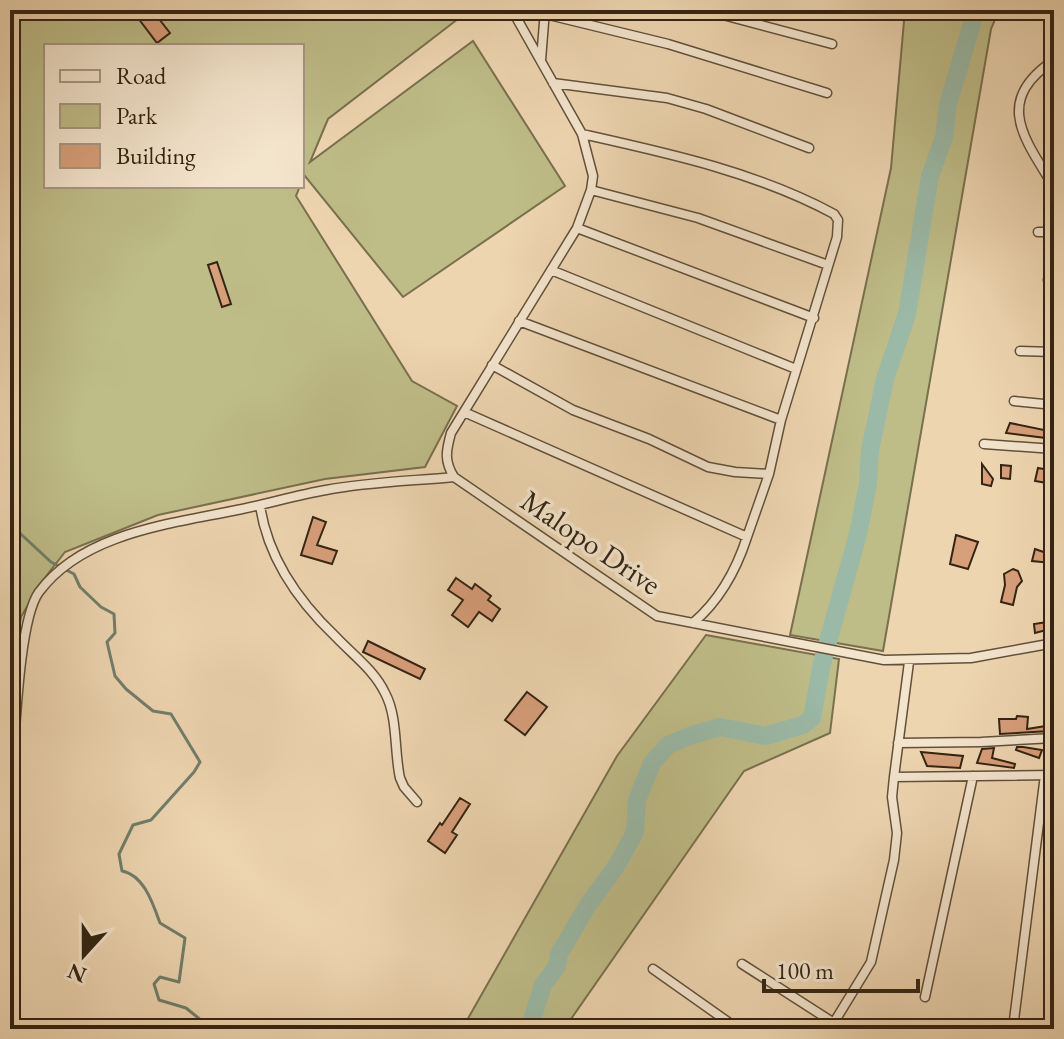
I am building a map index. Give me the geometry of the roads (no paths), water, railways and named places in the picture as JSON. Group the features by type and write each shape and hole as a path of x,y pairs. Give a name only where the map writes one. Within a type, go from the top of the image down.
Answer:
{"street":[{"path":"10,797 23,646 38,594 76,557 160,526 327,489 454,477 446,465 451,433 577,228 593,176 582,134 512,10"},
{"path":"712,10 832,44"},
{"path":"541,61 545,12 668,44 827,93"},
{"path":"1054,60 1030,80 1017,114 1021,130 1054,187"},
{"path":"553,83 667,98 706,109 809,148"},
{"path":"582,134 707,165 775,187 834,214 839,227 781,420 769,474 747,537 727,585 693,623"},
{"path":"591,190 698,218 828,265"},
{"path":"577,228 814,318"},
{"path":"1038,232 1054,232"},
{"path":"551,270 796,369"},
{"path":"519,321 781,420"},
{"path":"1020,351 1054,352"},
{"path":"492,365 573,410 649,439 708,467 769,474"},
{"path":"1014,401 1054,405"},
{"path":"464,412 747,537"},
{"path":"984,444 1054,449"},
{"name":"Malopo Drive","path":"454,477 657,616 800,645 909,662 971,658 1054,643"},
{"path":"260,506 264,531 301,602 364,664 387,695 400,778 417,802"},
{"path":"742,964 832,1026 871,962 896,846 894,777 909,662"},
{"path":"898,743 1054,738"},
{"path":"894,777 1049,775 1013,1028"},
{"path":"925,997 973,776"},
{"path":"653,969 738,1029"}],"waterway":[{"path":"529,1029 543,985 557,966 559,954 635,832 637,800 652,763 668,745 720,727 765,736 803,725 812,718 822,663 858,534 868,484 870,450 885,379 907,314 930,176 944,137 948,104 976,10"},
{"path":"10,524 51,562 74,574 80,587 101,607 114,614 115,633 107,642 115,676 153,711 171,714 200,762 151,820 133,825 119,854 122,871 142,884 160,923 185,938 179,982 160,977 154,984 159,1000 186,1008 212,1029"}]}
